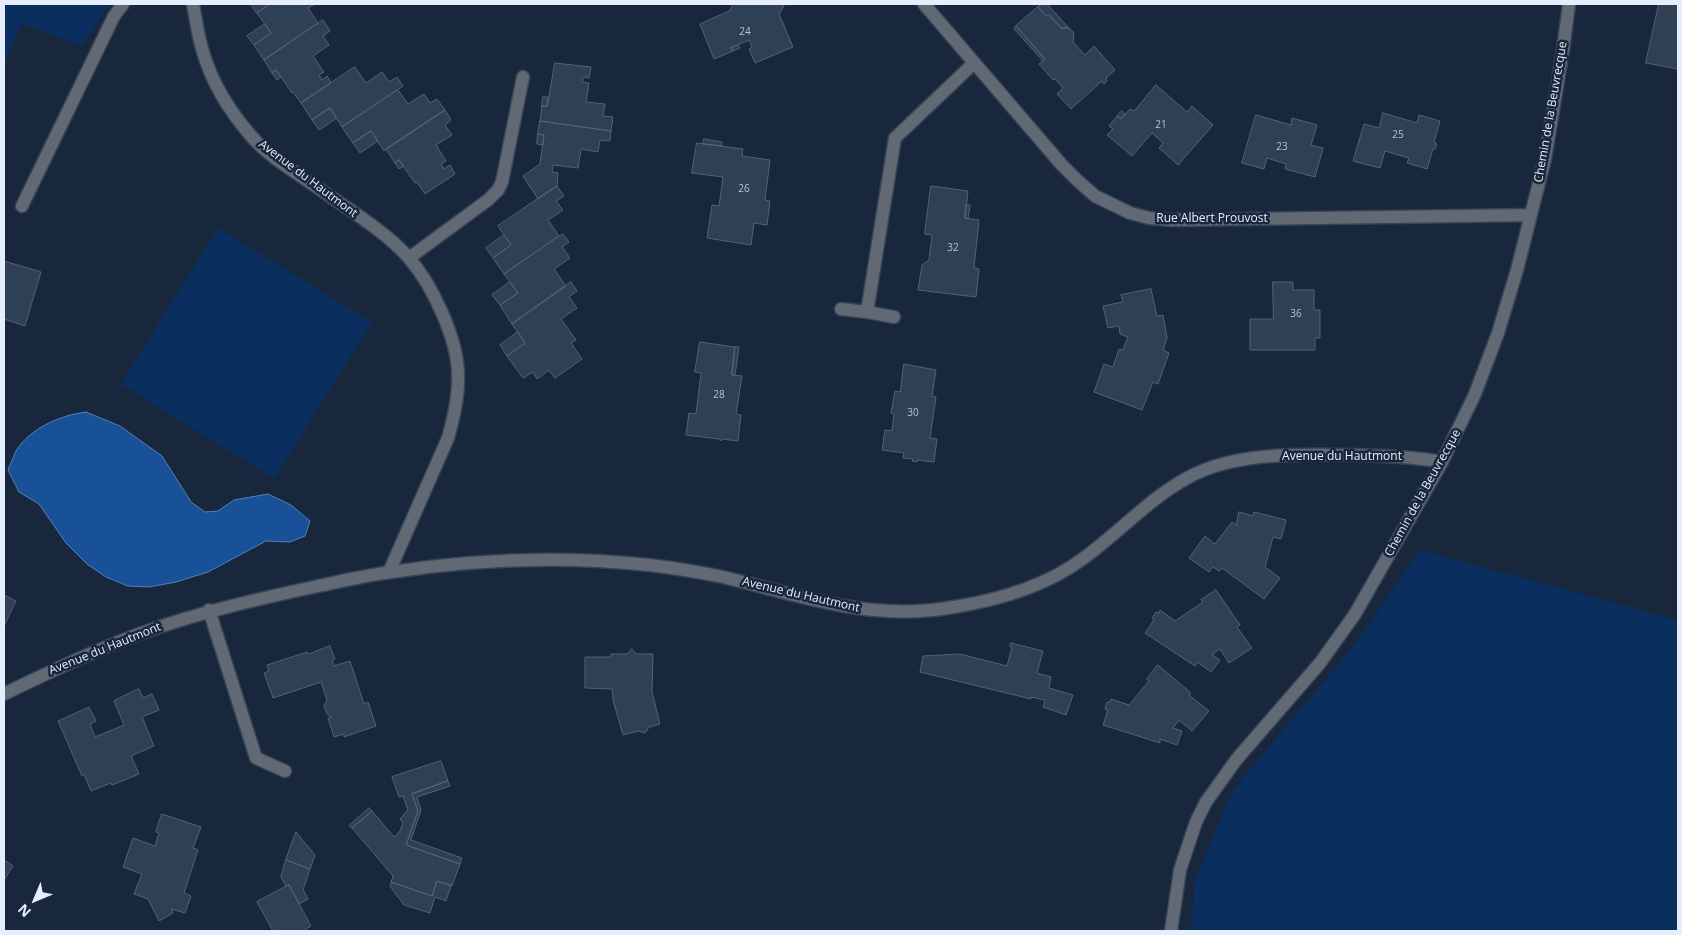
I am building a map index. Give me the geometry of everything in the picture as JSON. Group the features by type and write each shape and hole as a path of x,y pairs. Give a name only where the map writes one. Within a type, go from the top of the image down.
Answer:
{"street":[{"path":"22,206 114,16 123,4"},
{"name":"Avenue du Hautmont","path":"193,4 202,51 209,68 228,105 254,139 282,162 375,229 408,258 432,294 448,326 458,372 458,395 448,438 389,572"},
{"name":"Rue Albert Prouvost","path":"924,4 1077,180 1095,196 1130,213 1149,218 1172,220 1531,216"},
{"name":"Chemin de la Beuvrecque","path":"1170,931 1180,870 1187,847 1206,802 1236,760 1305,682 1345,629 1442,462 1464,417 1486,365 1509,297 1531,216 1552,120 1569,4"},
{"path":"867,312 895,138 974,63"},
{"path":"408,258 488,200 498,190 502,182 522,78"},
{"path":"841,309 894,317"},
{"name":"Avenue du Hautmont","path":"4,694 96,651 209,610 389,572 442,565 569,560 606,562 688,570 720,576 799,597 862,610 892,612 954,607 1016,593 1042,583 1067,570 1083,559 1158,496 1194,474 1215,466 1299,454 1419,457 1442,462"},
{"path":"209,610 256,758 285,771"}],"shaded area":[{"path":"4,4 110,4 82,46 22,24 4,64"},
{"path":"218,228 372,322 274,479 121,384"},
{"path":"86,412 120,426 162,456 191,502 205,512 218,511 234,500 268,494 291,505 310,521 305,536 290,542 266,541 208,572 176,582 149,587 128,586 106,577 87,564 66,543 39,504 19,492 8,470 16,451 38,429 66,416"},
{"path":"1420,550 1678,620 1678,931 1191,931 1195,880 1233,790 1356,643"}],"building":[{"path":"251,4 270,4 257,13"},
{"path":"270,4 315,4 308,8 318,23 264,60 254,45 271,33 257,13"},
{"path":"734,4 785,4 779,14 793,47 755,63 749,49 752,47 749,40 731,48 733,51 714,59 700,24 729,11"},
{"path":"1042,4 1047,4 1069,28 1061,28 1048,14 1046,16 1038,7"},
{"path":"1659,4 1678,4 1678,69 1646,63"},
{"path":"1038,7 1046,16 1048,14 1061,28 1069,28 1074,33 1073,42 1085,55 1094,46 1115,70 1106,78 1107,81 1104,84 1102,81 1071,109 1057,94 1063,88 1039,64 1045,59 1016,26"},
{"path":"323,20 330,31 323,36 329,45 313,56 324,72 319,75 322,80 327,76 331,83 301,103 276,70 272,73 264,60"},
{"path":"265,24 271,33 254,45 247,36"},
{"path":"1016,26 1045,59 1043,61 1014,29"},
{"path":"738,45 740,48 733,51 731,48"},
{"path":"555,63 591,67 589,78 583,77 582,82 589,83 586,102 605,104 603,116 613,117 611,131 540,121 542,106 547,106"},
{"path":"355,67 366,83 382,72 389,82 397,77 403,86 342,127 330,108 312,120 301,103"},
{"path":"276,70 281,77 277,80 272,73"},
{"path":"1156,85 1187,112 1192,106 1213,125 1178,165 1159,148 1163,143 1152,133 1132,156 1107,135 1113,129 1109,126 1117,116 1121,119 1130,109 1134,111"},
{"path":"398,90 408,104 424,94 430,103 437,99 445,110 384,151 371,131 353,143 342,127"},
{"path":"543,97 548,97 547,106 542,106"},
{"path":"330,108 337,118 319,130 312,120"},
{"path":"445,110 451,120 445,125 452,135 436,145 446,161 441,164 444,169 450,165 455,174 425,194 399,160 395,163 386,149"},
{"path":"1122,111 1125,114 1121,119 1117,116"},
{"path":"1383,113 1417,123 1419,115 1440,121 1434,142 1437,144 1435,149 1433,149 1427,169 1407,163 1409,158 1385,151 1380,168 1353,161 1364,124 1379,128"},
{"path":"1256,115 1291,125 1292,118 1317,125 1311,145 1323,148 1315,177 1285,169 1286,164 1267,158 1264,169 1242,163"},
{"path":"540,121 611,131 610,141 600,140 598,152 581,149 578,168 553,165 552,172 558,173 557,186 538,199 523,176 540,164 544,135 538,134"},
{"path":"371,131 378,141 360,153 353,143"},
{"path":"538,134 544,135 543,145 537,144"},
{"path":"704,139 722,142 722,146 703,144"},
{"path":"697,143 743,149 742,156 770,160 765,200 770,201 767,225 754,223 751,245 707,238 712,205 719,206 723,177 692,173"},
{"path":"399,160 404,166 399,169 395,163"},
{"path":"557,186 564,196 556,201 563,210 548,220 559,236 504,274 493,258 511,245 498,226"},
{"path":"931,186 968,191 965,218 979,220 974,268 979,269 976,297 918,290 922,265 929,260 932,235 925,234"},
{"path":"966,205 970,205 968,219 965,218"},
{"path":"563,234 569,242 562,247 570,258 554,269 566,286 512,324 500,305 518,293 504,274"},
{"path":"504,235 511,245 493,258 486,248"},
{"path":"4,261 41,272 25,326 4,319"},
{"path":"510,282 518,293 500,305 492,295"},
{"path":"571,282 577,291 569,297 577,308 561,319 576,340 571,343 582,359 555,378 549,370 537,379 533,372 523,378 507,356 525,343 512,324"},
{"path":"1273,282 1293,282 1293,290 1314,290 1314,310 1320,310 1320,338 1315,338 1315,350 1250,350 1250,319 1273,319"},
{"path":"1151,289 1157,316 1163,315 1167,338 1163,350 1169,353 1158,384 1153,382 1142,410 1094,392 1104,364 1113,367 1119,349 1123,350 1128,337 1120,334 1119,326 1108,328 1103,306 1123,302 1121,295"},
{"path":"518,332 525,343 507,356 500,345"},
{"path":"700,342 735,347 732,375 742,376 736,414 741,415 738,441 722,439 721,441 719,439 686,435 689,413 696,414 701,373 695,372"},
{"path":"735,347 739,347 735,375 732,375"},
{"path":"904,364 936,370 932,396 936,397 930,438 937,439 934,462 912,461 913,459 903,458 904,453 882,450 885,430 892,431 894,414 891,413 895,391 900,392"},
{"path":"1239,512 1253,516 1254,512 1286,520 1281,539 1273,537 1265,567 1280,578 1264,599 1222,568 1219,571 1213,567 1209,572 1189,558 1205,536 1215,544 1232,522 1236,525"},
{"path":"1216,590 1240,625 1237,627 1252,648 1229,663 1220,649 1212,655 1220,660 1211,672 1197,662 1195,666 1145,633 1154,620 1152,618 1156,612 1159,613 1160,610 1175,621 1203,602 1201,600"},
{"path":"4,595 16,601 4,626"},
{"path":"1011,643 1043,651 1037,673 1051,677 1049,688 1073,695 1066,715 1043,707 1045,700 1031,697 1031,699 920,672 923,656 960,654 1007,666 1012,647 1010,646"},
{"path":"330,646 335,659 332,661 334,666 350,661 364,704 368,702 376,726 344,737 344,734 334,737 328,718 332,717 327,714 324,706 327,700 321,682 273,698 264,673 269,671 267,665"},
{"path":"632,649 636,654 653,654 652,692 660,724 649,727 645,733 638,731 623,735 613,700 612,689 585,688 585,657 611,657 611,654 627,654"},
{"path":"1158,665 1191,693 1189,695 1209,711 1192,731 1179,720 1173,728 1182,731 1177,745 1160,739 1160,743 1103,725 1108,710 1105,709 1107,702 1110,702 1111,699 1129,705 1149,681 1147,679"},
{"path":"139,689 143,698 152,694 159,710 142,717 154,746 131,756 139,774 91,791 84,774 82,776 58,721 89,707 96,721 90,724 95,737 124,725 114,701"},
{"path":"441,761 448,781 412,794 418,811 406,845 460,864 452,886 437,881 432,896 391,882 393,876 352,828 372,811 394,837 400,831 403,823 400,819 408,810 403,796 399,797 392,777"},
{"path":"448,781 450,786 417,797 421,810 411,840 462,858 460,864 406,845 418,811 412,794"},
{"path":"369,808 372,811 352,828 349,826"},
{"path":"162,814 201,827 193,848 198,850 184,893 191,896 185,913 171,909 173,913 159,921 148,899 134,894 142,874 123,867 133,838 155,846 159,833 156,832"},
{"path":"296,832 315,855 310,869 286,860"},
{"path":"4,860 13,866 4,880"},
{"path":"286,860 310,869 303,890 308,899 299,904 289,885 286,886 281,877"},
{"path":"437,881 451,885 446,901 435,897 430,913 404,905 390,886 391,882 432,896"},
{"path":"289,885 311,926 303,931 273,931 257,902"}]}
